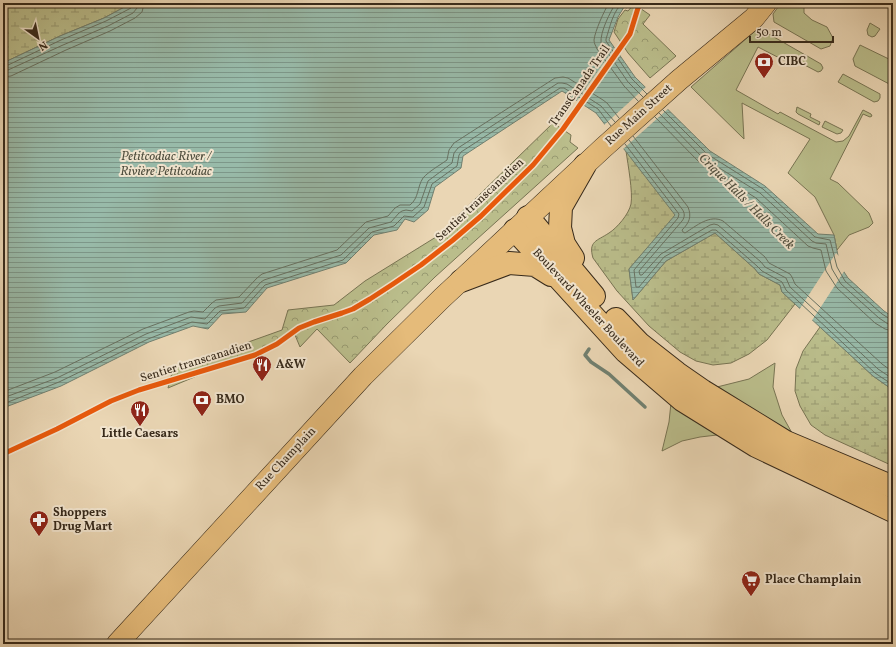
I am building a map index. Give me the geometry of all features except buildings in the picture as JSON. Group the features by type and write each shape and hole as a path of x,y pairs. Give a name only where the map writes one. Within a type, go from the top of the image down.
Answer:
{"highway":[{"path":"585,165 561,207 560,228 564,244 603,307"},
{"name":"Boulevard Wheeler Boulevard","path":"522,224 562,282 626,352 682,400 756,446 893,511"},
{"name":"Boulevard Wheeler Boulevard","path":"522,224 640,344 677,373 703,391 786,442 893,487"},
{"path":"461,281 509,263 535,265 562,282"}],"main road":[{"name":"Rue Main Street","path":"522,224 603,148 679,80 754,18 766,3"},
{"name":"Rue Champlain","path":"117,644 363,376 522,224"}],"green space":[{"path":"3,3 132,3 104,18 60,36 3,63"},
{"path":"781,3 804,3 804,13 812,20 827,27 833,38 830,46 821,49 774,22 773,14"},
{"path":"634,4 650,15 643,24 676,56 650,78 628,53 614,32 618,19 625,10 628,11"},
{"path":"870,23 880,29 875,36 872,37 868,35 867,30"},
{"path":"755,31 767,33 821,64 823,68 818,72 795,60 793,65 758,47 736,90 778,114 780,112 836,142 843,141 849,136 863,110 872,116 870,117 863,114 830,179 838,183 869,213 873,223 869,227 849,235 837,250 834,235 815,197 788,173 810,139 742,103 744,139 691,87"},
{"path":"860,45 893,61 893,86 855,66 853,59"},
{"path":"843,74 880,94 878,101 874,102 838,82"},
{"path":"797,107 811,114 810,117 820,122 819,125 798,114 796,112"},
{"path":"825,121 843,130 841,133 837,134 822,127"},
{"path":"553,123 571,135 570,142 578,148 435,277 350,363 317,329 300,347 295,335 168,388 173,369 282,330 288,310 334,305 365,281 436,237"},
{"path":"626,151 676,215 629,269 633,300 666,261 715,233 759,274 780,285 782,292 795,304 767,340 749,354 731,363 713,365 696,361 680,352 649,326 617,291 593,258 592,248 595,242 616,228 630,208 630,178"},
{"path":"820,327 873,376 893,390 893,466 825,435 811,425 800,406 795,391 796,369 803,351"},
{"path":"775,363 773,387 782,415 792,433 713,388 749,379"},
{"path":"671,403 717,435 682,441 662,451 669,422"}],"water":[{"name":"Petitcodiac River / Rivière Petitcodiac","path":"132,3 631,3 627,8 624,7 618,17 609,40 635,77 710,151 765,186 818,234 834,235 840,266 848,278 884,311 893,317 893,390 873,376 782,292 780,285 759,274 715,233 666,261 633,300 629,269 675,215 596,113 562,91 463,156 461,168 435,187 428,210 414,222 405,219 397,230 374,235 346,263 267,288 246,312 222,314 208,329 193,326 149,342 61,386 3,408 3,63 60,36 104,18"}],"pier":[{"path":"616,46 621,53 583,107 576,102"},
{"path":"647,86 669,108 622,150 603,126"},
{"path":"836,253 841,258 842,265 845,270 811,322 799,310"}],"waterway":[{"path":"589,349 585,355 591,362 609,374 645,407"}],"cycle path":[{"name":"TransCanada Trail","path":"3,454 57,429 111,401 139,390 255,355 277,344 299,328 353,309 421,265 481,216 533,165 563,129 630,34 641,3"}],"place":[{"name":"CIBC","path":"764,79"},
{"name":"A&W","path":"262,382"},
{"name":"BMO","path":"202,417"},
{"name":"Little Caesars","path":"140,427"},
{"name":"Shoppers Drug Mart","path":"39,537"},
{"name":"Place Champlain","path":"751,597"}],"water label":[{"name":"Crique Halls / Halls Creek","path":"746,202"}]}
